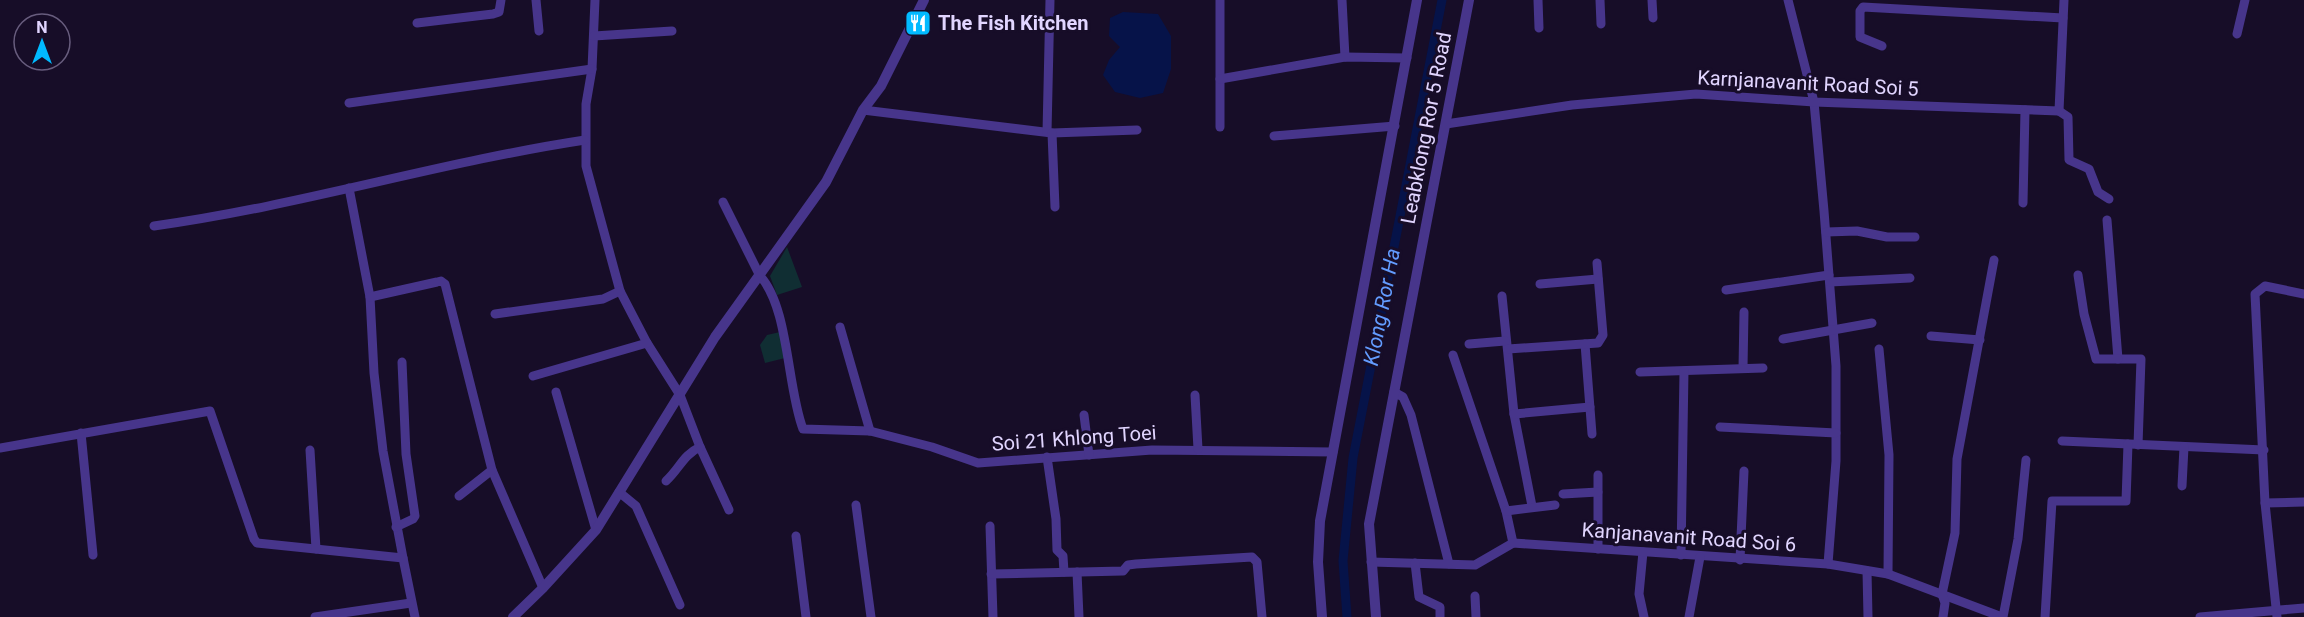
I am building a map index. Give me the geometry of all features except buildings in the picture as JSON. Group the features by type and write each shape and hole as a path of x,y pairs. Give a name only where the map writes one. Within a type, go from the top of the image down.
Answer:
{"street":[{"path":"417,23 499,12 501,0"},
{"path":"536,0 539,31"},
{"path":"595,0 592,69 586,104 586,166 620,291 647,343 680,395 700,447 729,510"},
{"path":"513,617 596,530 715,337 826,182 863,110 881,86 924,0"},
{"path":"1050,0 1049,132 1055,207"},
{"path":"1220,0 1220,127"},
{"path":"1342,0 1345,57"},
{"name":"Leabklong Ror 5 Road","path":"1322,617 1318,562 1320,521 1418,0"},
{"name":"Leabklong Ror 5 Road","path":"1376,617 1369,524 1469,0"},
{"path":"1538,0 1539,28"},
{"path":"1600,0 1601,24"},
{"path":"1652,0 1653,18"},
{"path":"1788,0 1814,102 1833,330 1836,433 1828,564"},
{"path":"2064,0 2059,111 2068,117 2069,160 2090,170 2098,192 2109,199"},
{"path":"2237,34 2245,0"},
{"path":"1882,46 1860,37 1860,11 1863,7 2063,18"},
{"path":"594,36 672,31"},
{"path":"1221,79 1345,57 1407,58"},
{"path":"349,103 592,69"},
{"name":"Karnjanavanit Road Soi 5","path":"1446,124 1572,105 1696,94 1814,102 2059,111"},
{"path":"863,110 1049,132 1137,130"},
{"path":"2023,203 2025,110"},
{"path":"1274,136 1395,126"},
{"path":"154,226 350,188 485,157 585,140"},
{"path":"350,188 370,297 374,374 382,440 396,527 415,617"},
{"path":"723,202 760,276"},
{"path":"2107,220 2118,359"},
{"path":"1826,232 1857,231 1887,237 1915,237"},
{"path":"1943,617 1945,603 1942,594 1955,533 1957,459 1994,260"},
{"path":"1469,344 1598,343 1603,335 1597,263"},
{"path":"2045,617 2052,501 2126,501 2133,444 2141,359 2096,359 2084,314 2078,275"},
{"name":"Soi 21 Khlong Toei","path":"760,276 769,286 777,314 803,429 870,431 932,447 978,463 1197,449 1333,453"},
{"path":"1726,290 1829,279 1910,278"},
{"path":"1540,284 1598,279"},
{"path":"370,297 441,281 445,284 492,470 543,588"},
{"path":"2276,613 2265,503 2255,294 2265,286 2304,294"},
{"path":"495,314 603,299 620,291"},
{"path":"1502,296 1514,414 1532,506"},
{"path":"1743,368 1744,312"},
{"path":"1783,339 1872,323"},
{"path":"840,327 870,431"},
{"path":"1931,336 1980,340"},
{"path":"533,376 647,343"},
{"path":"1585,344 1592,434"},
{"path":"1879,349 1889,455 1888,574"},
{"path":"1371,562 1474,565 1513,543 1506,512 1453,355"},
{"path":"396,527 415,516 406,454 402,362"},
{"path":"1640,372 1763,368"},
{"path":"1681,555 1684,370"},
{"path":"556,392 596,530"},
{"path":"1394,392 1403,397 1411,415 1449,564"},
{"path":"1195,395 1197,449"},
{"path":"1514,414 1590,407"},
{"path":"0,448 210,411 254,539 261,545 403,558"},
{"path":"1084,415 1089,455"},
{"path":"1720,427 1836,433"},
{"path":"81,433 93,555"},
{"path":"2062,441 2264,450"},
{"path":"666,480 676,472 687,453 700,447"},
{"path":"2182,486 2184,447"},
{"path":"310,450 316,549"},
{"path":"1047,457 1056,519 1057,550 1063,556 1064,572"},
{"path":"2001,617 2018,539 2026,460"},
{"path":"459,496 492,470"},
{"path":"1740,560 1744,471"},
{"path":"1598,475 1598,549"},
{"path":"619,492 636,506 681,605"},
{"path":"1563,494 1598,492"},
{"path":"2265,503 2304,502"},
{"path":"856,505 871,617"},
{"path":"1506,512 1532,506 1555,505"},
{"path":"990,526 993,617"},
{"path":"796,536 806,617"},
{"name":"Kanjanavanit Road Soi 6","path":"1513,543 1740,560 1828,564 1888,574 2001,617"},
{"path":"1643,552 1639,594 1644,617"},
{"path":"1689,617 1700,556"},
{"path":"991,574 1123,571 1128,565 1136,564 1252,557 1257,562 1262,617"},
{"path":"1415,564 1419,597 1440,606 1440,617"},
{"path":"1867,571 1868,617"},
{"path":"1077,572 1079,617"},
{"path":"1475,596 1476,617"},
{"path":"315,617 411,603"},
{"path":"2200,617 2276,613 2304,608"}],"green space":[{"path":"787,247 802,287 777,295 770,276"},
{"path":"780,332 785,358 765,363 760,345 767,335"}],"shaded area":[{"path":"1123,12 1158,14 1171,36 1171,69 1163,93 1140,98 1115,92 1103,75 1109,60 1120,47 1109,36 1110,18"}],"waterway":[{"name":"Klong Ror Ha","path":"1347,617 1343,561 1353,458 1442,0"}],"place":[{"name":"The Fish Kitchen","path":"918,23"}]}
